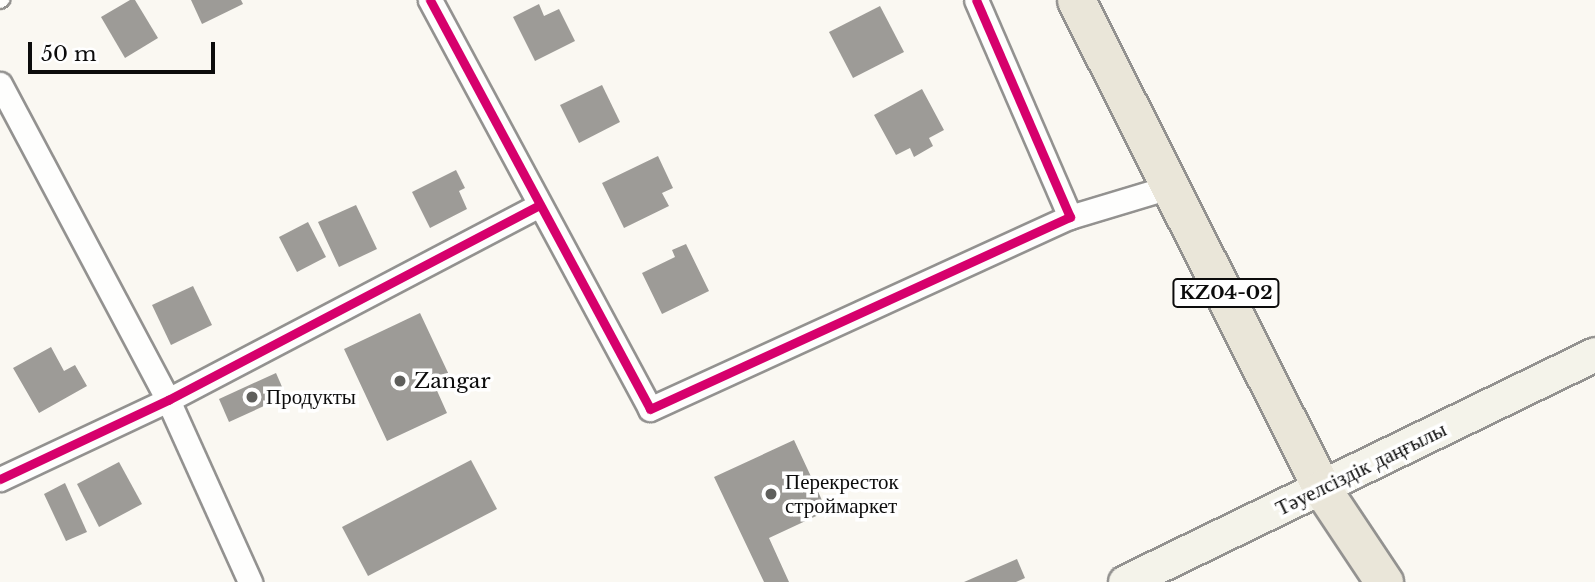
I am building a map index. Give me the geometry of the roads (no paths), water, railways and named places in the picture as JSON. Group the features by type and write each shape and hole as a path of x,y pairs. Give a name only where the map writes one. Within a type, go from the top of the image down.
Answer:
{"main road":[{"name":"KZ04-02","path":"1076,0 1173,186 1322,489 1384,582"}],"street":[{"path":"430,0 650,409 1070,217 1173,186"},
{"path":"976,0 1070,217"},
{"path":"0,84 168,400 250,582"},
{"path":"0,480 168,400 539,205"},
{"name":"Тәуелсіздік даңғылы","path":"1125,582 1322,489 1595,354"}],"place":[{"name":"Zangar","path":"400,381"},
{"name":"Продукты","path":"252,397"},
{"name":"Перекресток строймаркет","path":"771,494"}]}
